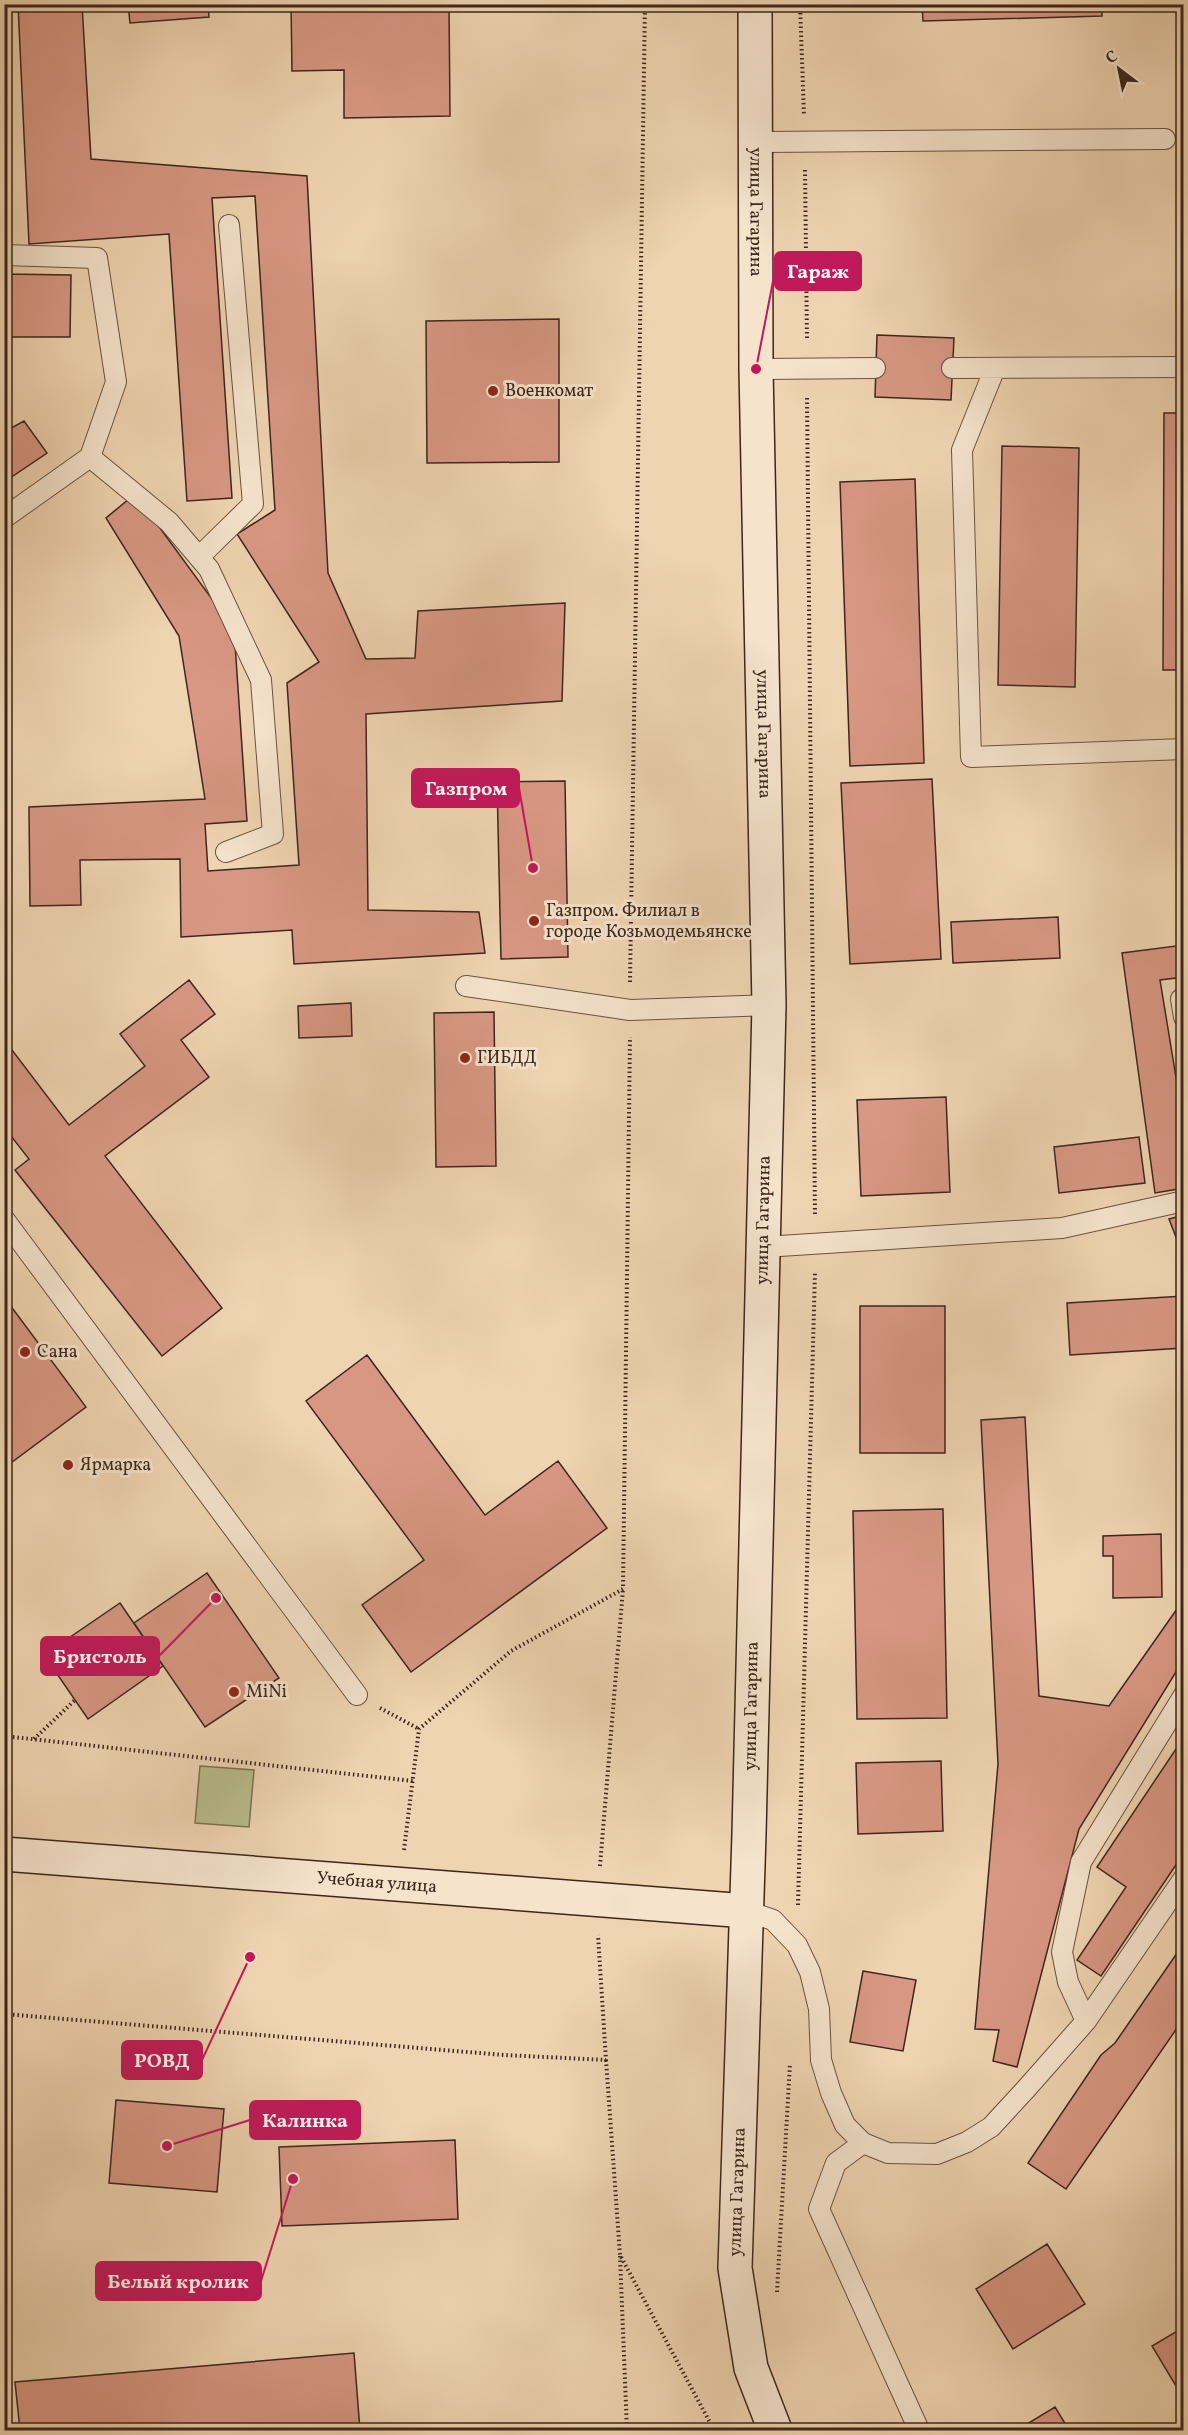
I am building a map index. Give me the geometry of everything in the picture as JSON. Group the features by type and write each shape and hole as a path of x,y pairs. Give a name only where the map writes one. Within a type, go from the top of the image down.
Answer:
{"street":[{"name":"улица Гагарина","path":"755,4 756,369 769,1005 747,1911 735,2268 751,2368 775,2430"},
{"name":"Учебная улица","path":"4,1854 747,1911"}],"lane":[{"path":"755,142 1165,140"},
{"path":"199,557 253,504 228,225"},
{"path":"4,255 97,258 116,382 90,457 4,518"},
{"path":"756,369 875,368"},
{"path":"952,368 1184,368"},
{"path":"995,368 962,450 971,757 1184,749"},
{"path":"90,457 169,522 209,568 261,680 273,834 226,852"},
{"path":"466,986 630,1010 769,1005"},
{"path":"764,1247 1062,1228 1184,1201"},
{"path":"4,1219 357,1695"},
{"path":"1086,2021 1068,1982 1062,1952 1081,1862 1184,1695"},
{"path":"747,1911 773,1920 797,1945 810,1971 819,2009 821,2060 831,2093 845,2125 863,2143 888,2153 937,2154 967,2142 991,2127 1086,2021 1184,1878"},
{"path":"863,2143 836,2163 819,2209 919,2430"}],"path":[{"path":"599,1873 623,1589 645,4"},
{"path":"797,1945 815,1244 805,142 800,4"},
{"path":"399,1883 419,1729 510,1651 623,1589"},
{"path":"357,1695 419,1729"},
{"path":"34,1739 75,1700"},
{"path":"4,1736 413,1781"},
{"path":"598,1934 620,2255 627,2430"},
{"path":"4,2014 504,2055 606,2060"},
{"path":"777,2297 790,2062"},
{"path":"620,2255 714,2430"}],"green space":[{"path":"200,1766 254,1770 249,1827 195,1823"}],"building":[{"path":"18,4 82,4 91,159 307,176 328,573 366,659 415,658 418,611 565,603 562,701 366,714 368,910 479,912 485,953 294,964 292,930 181,937 180,859 80,860 81,905 30,906 29,807 205,799 179,636 106,518 135,494 234,629 247,821 205,824 208,871 299,865 287,683 319,662 237,534 275,510 255,196 212,198 232,498 187,501 169,234 29,244"},
{"path":"128,4 208,4 209,17 130,23"},
{"path":"291,4 449,4 450,116 344,118 344,70 292,71"},
{"path":"922,4 1102,4 1102,16 923,21"},
{"path":"4,274 71,275 70,337 4,337"},
{"name":"Военкомат","path":"559,319 559,462 427,463 426,321"},
{"path":"877,335 954,338 951,400 875,397"},
{"path":"1164,413 1184,413 1184,670 1163,670"},
{"path":"24,421 47,453 4,482 4,432"},
{"path":"1002,446 1079,448 1075,687 998,685"},
{"path":"915,479 924,763 850,766 840,482"},
{"path":"932,779 941,959 850,964 841,783"},
{"path":"565,781 568,957 501,959 497,782"},
{"path":"1058,917 1060,958 953,963 951,922"},
{"path":"1184,945 1184,977 1160,980 1184,1126 1184,1188 1155,1193 1122,953"},
{"path":"189,980 215,1014 181,1040 209,1077 105,1156 222,1308 162,1356 15,1170 29,1159 4,1127 4,1050 9,1046 69,1125 145,1066 120,1034"},
{"path":"351,1003 352,1036 299,1038 298,1006"},
{"name":"ГИБДД","path":"494,1012 496,1166 436,1167 434,1013"},
{"path":"946,1097 950,1192 861,1196 857,1100"},
{"path":"1139,1137 1145,1183 1059,1193 1054,1147"},
{"path":"1184,1215 1184,1258 1169,1219"},
{"path":"1184,1296 1184,1348 1070,1355 1067,1303"},
{"name":"Сана","path":"4,1297 86,1407 4,1468"},
{"path":"860,1306 945,1306 945,1453 860,1453"},
{"path":"367,1355 485,1515 558,1461 607,1528 411,1672 362,1605 424,1560 306,1401"},
{"path":"1025,1417 1039,1696 1109,1706 1184,1599 1184,1659 1079,1829 1017,2067 993,2061 999,2030 975,2029 998,1764 981,1420"},
{"path":"943,1509 947,1718 857,1719 853,1511"},
{"path":"1161,1534 1162,1597 1113,1598 1113,1556 1103,1556 1103,1536"},
{"path":"207,1573 279,1678 205,1727 134,1623"},
{"path":"120,1603 163,1666 88,1719 44,1655"},
{"path":"1184,1737 1184,1853 1101,1976 1077,1960 1126,1887 1097,1867"},
{"path":"941,1761 943,1831 858,1834 856,1763"},
{"path":"1184,1943 1184,2018 1066,2189 1028,2163 1101,2055 1115,2043"},
{"path":"863,1971 916,1980 903,2051 850,2042"},
{"path":"116,2100 224,2109 217,2192 109,2183"},
{"path":"455,2140 458,2219 282,2226 279,2147"},
{"path":"1047,2244 1085,2304 1013,2349 976,2289"},
{"path":"1184,2327 1184,2388 1179,2391 1152,2346"},
{"path":"354,2353 360,2430 20,2430 15,2382"},
{"path":"1055,2407 1069,2430 1017,2430"}],"place":[{"name":"Гараж","path":"756,369"},
{"name":"Военкомат","path":"493,391"},
{"name":"Газпром","path":"533,868"},
{"name":"Газпром. Филиал в городе Козьмодемьянске","path":"534,921"},
{"name":"ГИБДД","path":"465,1058"},
{"name":"Сана","path":"25,1352"},
{"name":"Ярмарка","path":"68,1465"},
{"name":"Бристоль","path":"216,1598"},
{"name":"MiNi","path":"234,1692"},
{"name":"РОВД","path":"250,1957"},
{"name":"Калинка","path":"167,2146"},
{"name":"Белый кролик","path":"293,2179"}]}
